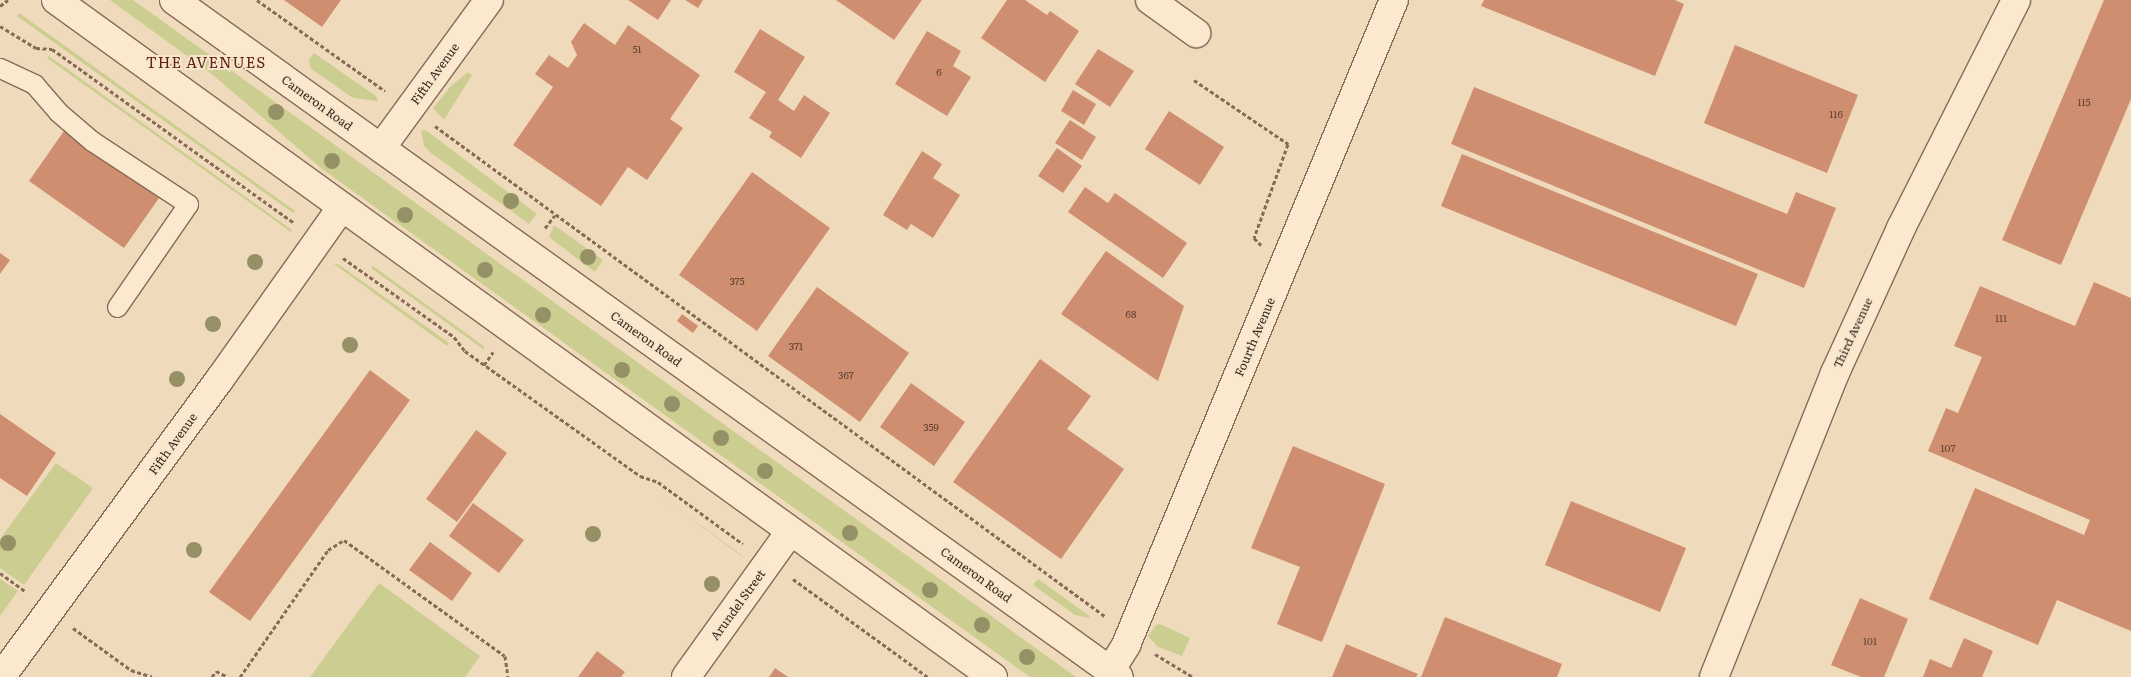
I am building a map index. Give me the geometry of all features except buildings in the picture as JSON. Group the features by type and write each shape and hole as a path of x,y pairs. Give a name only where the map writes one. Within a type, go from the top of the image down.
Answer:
{"street":[{"path":"56,0 790,533 993,677"},
{"name":"Cameron Road","path":"174,0 1115,674"},
{"name":"Fifth Avenue","path":"381,148 489,0"},
{"path":"1150,0 1196,33"},
{"name":"Fourth Avenue","path":"1115,674 1394,0"},
{"name":"Third Avenue","path":"1714,677 1835,372 1901,228 2016,0"},
{"name":"Fifth Avenue","path":"1,677 341,208"},
{"name":"Arundel Street","path":"686,677 790,533"}],"lane":[{"path":"0,68 34,84 58,112 92,141 188,204 117,307"}],"path":[{"path":"0,6 8,0"},
{"path":"257,0 391,95"},
{"path":"0,26 36,48 52,49 454,337 465,352 640,476"},
{"path":"1194,80 1288,144 1254,238 1260,245"},
{"path":"430,122 1106,616"},
{"path":"541,234 555,214"},
{"path":"484,365 494,352"},
{"path":"240,677 328,550 344,540 505,656 508,677"},
{"path":"0,573 28,594"},
{"path":"64,622 131,670 152,677"},
{"path":"1153,653 1193,677"},
{"path":"212,677 216,670 228,677"}],"green space":[{"path":"110,0 133,0 1076,677 1030,677 322,169 212,74"},
{"path":"19,13 295,211 293,213 17,16"},
{"path":"314,53 376,96 378,101 353,98 310,68 309,60"},
{"path":"49,56 292,230 291,232 47,58"},
{"path":"468,72 472,75 444,120 433,108 450,87"},
{"path":"421,130 427,131 537,214 529,224 431,153 424,146"},
{"path":"554,225 603,260 595,272 549,237"},
{"path":"334,264 338,264 449,343 447,346"},
{"path":"373,266 485,347 483,349 371,268"},
{"path":"56,463 93,488 24,585 0,568 0,539"},
{"path":"654,491 743,556 740,555"},
{"path":"0,579 18,591 0,616"},
{"path":"1038,579 1090,618 1075,615 1033,585"},
{"path":"379,583 480,656 465,677 310,677"},
{"path":"1160,624 1190,638 1182,656 1158,647 1148,636 1156,625"}],"district":[{"name":"THE AVENUES","path":"206,62"}]}
